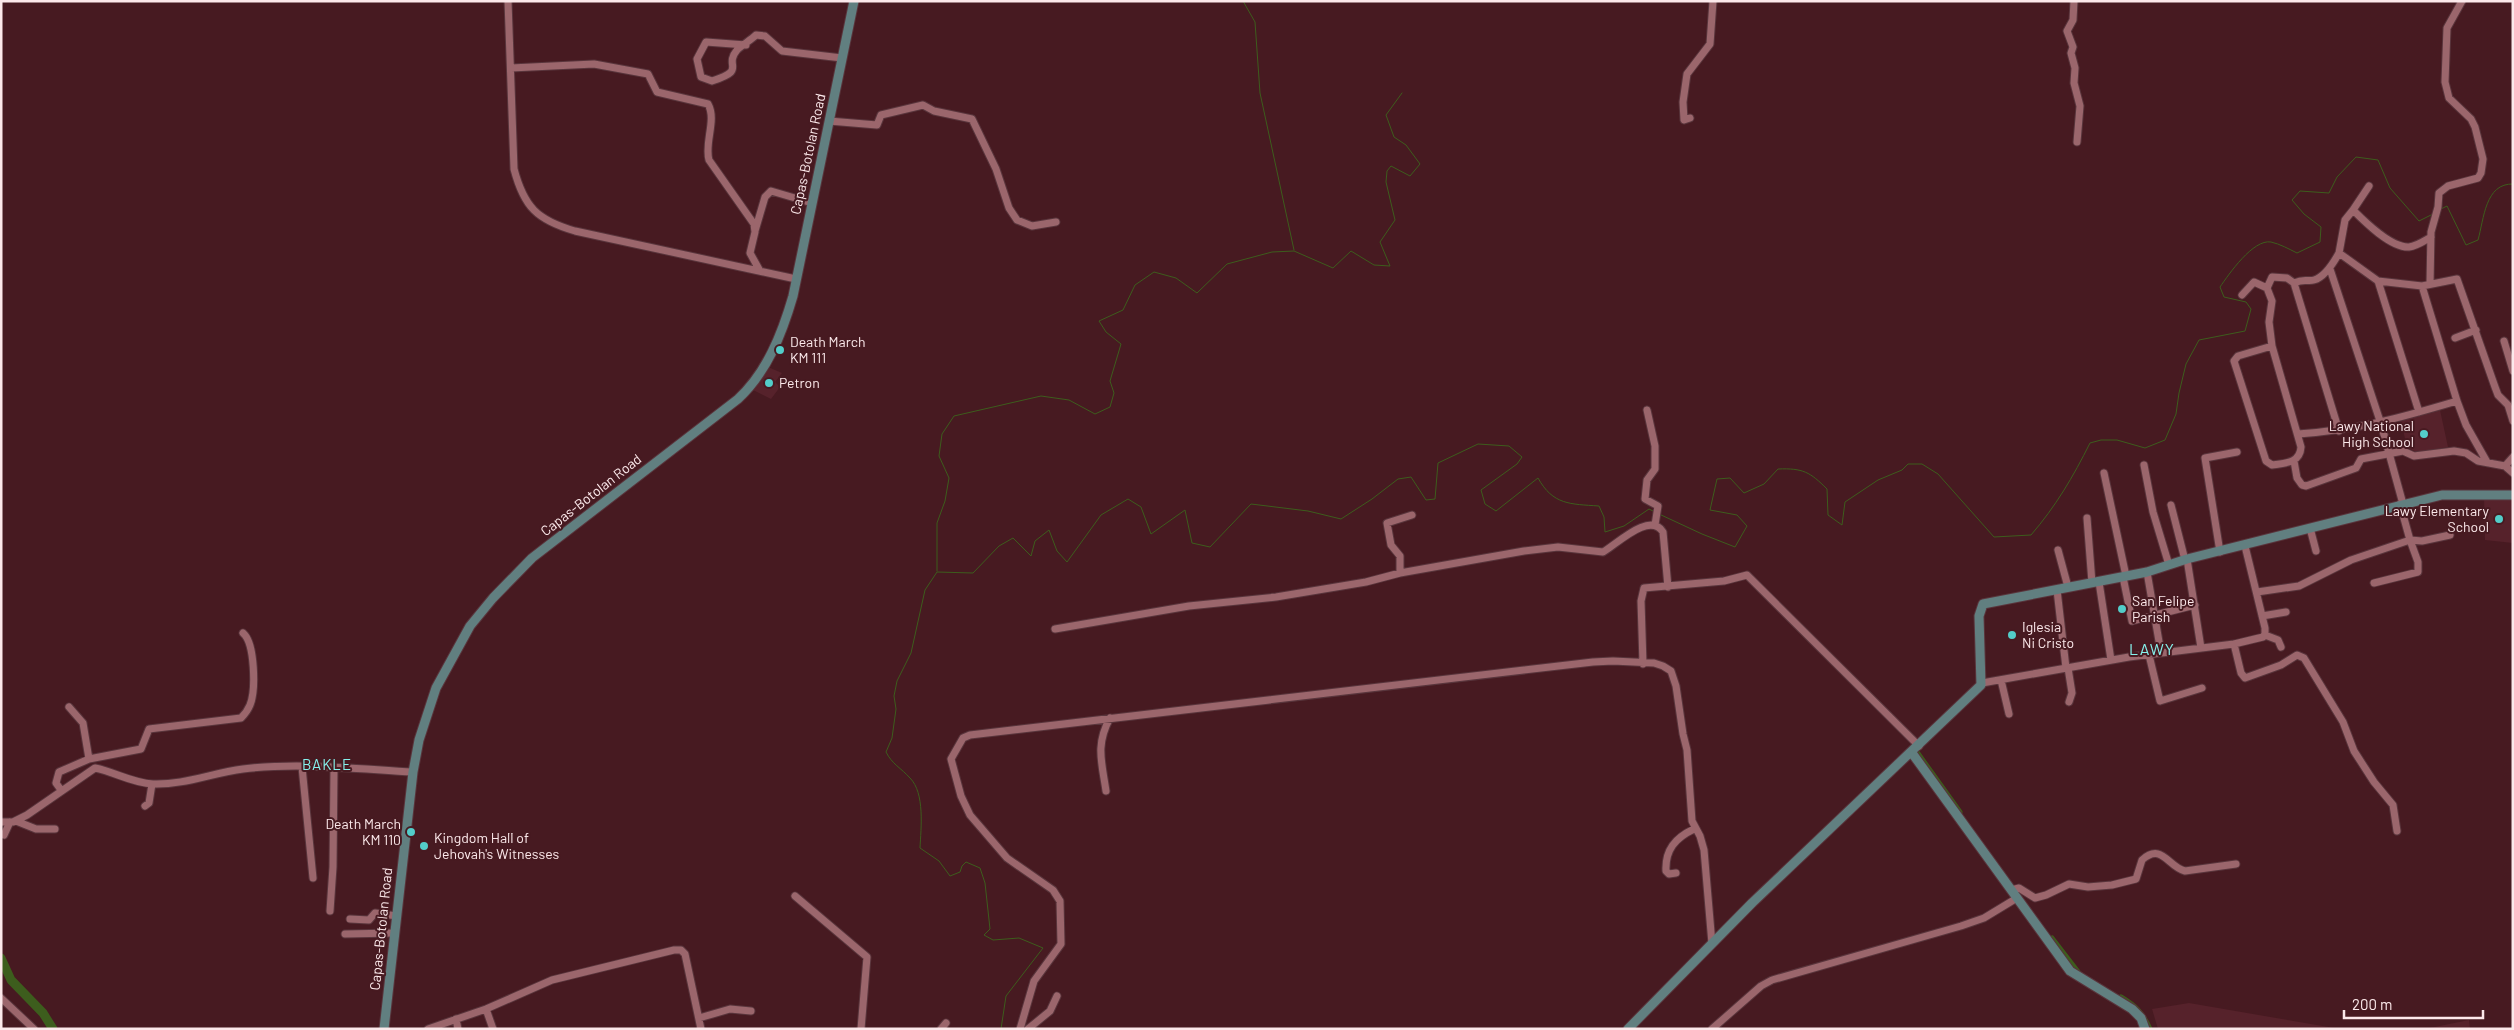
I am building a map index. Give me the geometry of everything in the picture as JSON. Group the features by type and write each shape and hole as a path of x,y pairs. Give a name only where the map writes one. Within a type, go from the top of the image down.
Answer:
{"main road":[{"name":"Capas-Botolan Road","path":"384,1029 413,772 419,740 436,688 462,640 480,612 532,558 745,392 762,370 777,343 788,313 854,1"},
{"path":"1628,1029 1712,944 1916,750 1982,683 1980,616 1983,604 2147,572 2186,560 2402,504 2452,494 2513,496"},
{"path":"1916,750 2011,890 2070,971 2132,1009 2141,1018 2146,1029"}],"street":[{"path":"508,1 514,168 520,191 533,211 556,226 575,231 796,280"},
{"path":"1690,118 1684,120 1683,102 1687,74 1710,44 1713,1"},
{"path":"2074,1 2073,20 2067,31 2073,47 2071,53 2074,83 2080,106 2078,142"},
{"path":"2430,284 2431,236 2440,191 2458,183 2475,180 2482,173 2484,163 2472,121 2452,102 2445,82 2447,28 2462,1"},
{"path":"746,45 706,42 697,59 701,77 712,82 730,75 733,70 735,54 746,45 756,35 760,35 782,51 842,58"},
{"path":"511,68 594,64 616,67 648,74 654,90 660,94 708,104 711,114 709,160 749,216 755,232"},
{"path":"829,121 877,125 882,115 923,105 934,111 972,119 996,169 1009,208 1017,220 1032,226 1056,222"},
{"path":"2294,283 2304,279 2314,280 2330,269 2339,253 2345,220 2369,186"},
{"path":"760,271 750,254 765,197 771,191 812,202"},
{"path":"2353,210 2378,232 2401,246 2414,246 2431,236"},
{"path":"2339,253 2378,281 2422,286 2458,279 2494,387 2498,395 2508,405 2513,421"},
{"path":"2330,269 2390,454 2410,540 2419,566 2418,572 2374,583"},
{"path":"2272,346 2238,356 2234,361 2267,463 2272,465 2294,461 2301,452 2298,434 2272,346 2269,322 2272,301 2267,288 2272,277 2287,278 2294,283 2339,431"},
{"path":"2378,281 2419,412"},
{"path":"2242,296 2252,283 2267,288"},
{"path":"2422,286 2456,401 2466,424 2487,462"},
{"path":"2455,338 2476,330"},
{"path":"2504,342 2511,357 2513,371"},
{"path":"2298,434 2339,431 2381,424 2456,401"},
{"path":"1647,410 1655,446 1655,469 1647,480 1645,499 1657,505 1656,518 1663,532 1668,586"},
{"path":"2294,461 2299,483 2310,486 2341,472 2356,468 2361,459 2403,451 2414,456 2454,451 2505,466 2513,473"},
{"path":"2220,552 2205,458 2236,452"},
{"path":"2505,466 2513,457"},
{"path":"2144,465 2153,512 2169,565"},
{"path":"2104,473 2132,621 2194,606"},
{"path":"2171,505 2186,560 2201,648"},
{"path":"1400,573 1400,556 1390,545 1387,523 1412,515"},
{"path":"1054,629 1189,606 1276,597 1545,548 1558,547 1603,552 1656,518"},
{"path":"2087,518 2095,582 2111,660"},
{"path":"2310,528 2316,551"},
{"path":"2257,592 2299,586 2351,560 2410,540 2450,535"},
{"path":"2245,546 2257,592 2265,635"},
{"path":"2058,550 2068,588"},
{"path":"2147,572 2162,653"},
{"path":"1643,664 1642,591 1647,587 1749,576 1916,750"},
{"path":"2057,590 2072,693 2068,702"},
{"path":"2262,616 2286,612"},
{"path":"62,790 56,783 59,772 89,759 141,749 149,729 241,718 251,704 254,690 250,642 242,633"},
{"path":"1982,683 2111,660 2234,644 2265,635 2278,640 2281,647"},
{"path":"2234,644 2241,673 2245,678 2281,665 2297,655 2304,658 2342,722 2354,750 2374,782 2393,805 2397,830"},
{"path":"2149,655 2160,701 2202,688"},
{"path":"1020,1029 1022,1015 1034,981 1061,944 1060,901 1052,890 1007,858 970,815 961,796 951,759 963,738 970,735 1110,718 1211,709 1592,662 1613,661 1663,666 1671,671 1675,680 1683,734 1687,745 1690,808 1694,829 1700,836 1704,850 1712,944"},
{"path":"2002,680 2009,714"},
{"path":"69,707 83,723 89,759"},
{"path":"1106,791 1100,748 1102,735 1110,718"},
{"path":"1,822 13,821 36,810 94,768 127,779 152,784 204,778 243,769 302,767 413,772"},
{"path":"302,767 313,878"},
{"path":"330,911 334,867 334,769"},
{"path":"145,806 149,804 152,784"},
{"path":"13,821 36,829 55,829"},
{"path":"4,835 13,821"},
{"path":"1676,873 1668,874 1666,871 1668,850 1680,836 1694,829"},
{"path":"2011,890 2019,888 2035,898 2046,895 2068,884 2088,887 2120,884 2136,879 2142,860 2153,854 2165,856 2180,870 2185,871 2236,864"},
{"path":"795,896 867,957 861,1029"},
{"path":"1712,1029 1761,986 1772,980 1961,926 1984,918 2017,898"},
{"path":"350,919 369,920 375,913 396,916"},
{"path":"345,934 395,933"},
{"path":"428,1029 486,1009 552,980 612,964 678,950 685,954 701,1029"},
{"path":"1028,1029 1050,1011 1057,996"},
{"path":"1,998 34,1029"},
{"path":"486,1009 493,1029"},
{"path":"700,1018 730,1009 751,1011"},
{"path":"456,1019 458,1029"},
{"path":"941,1029 946,1023"}],"shaded area":[{"path":"768,367 782,373 775,382 780,387 771,399 753,390"},
{"name":"Lawy National High School","path":"2440,410 2448,447 2417,452 2407,448 2401,420"},
{"name":"Lawy Elementary School","path":"2484,496 2513,498 2513,543 2485,540"},
{"path":"2189,1003 2340,1029 2158,1029 2152,1009"},
{"path":"2469,1020 2470,1029 2425,1029"}],"waterway":[{"path":"1243,1 1255,22 1260,93 1294,250"},
{"path":"937,571 937,523 945,501 949,478 939,456 942,434 954,416 1041,396 1069,400 1095,414 1110,407 1114,393 1110,381 1121,344 1106,332 1099,321 1123,310 1135,285 1154,272 1176,278 1197,293 1227,264 1272,252 1294,251 1333,268 1351,251 1374,265 1390,266 1380,242 1395,220 1386,182 1387,171 1391,166 1410,176 1420,164 1406,145 1394,137 1386,115 1402,93"},
{"path":"1659,514 1735,547 1747,526 1737,515 1710,510 1717,479 1730,478 1744,493 1764,484 1778,469 1794,469 1806,472 1827,489 1828,515 1842,525 1845,502 1878,480 1902,470 1908,464 1922,464 1938,474 1994,537 2031,535 2064,491 2090,443 2101,440 2117,440 2145,448 2165,440 2176,414 2186,364 2199,340 2245,331 2251,309 2246,302 2224,297 2220,287 2242,258 2249,251 2264,243 2271,242 2297,253 2320,242 2321,227 2304,214 2292,200 2300,191 2329,193 2337,177 2356,157 2378,160 2390,188 2419,221 2433,214"},
{"path":"2441,209 2447,206 2466,245 2478,240 2484,213 2491,196 2504,185 2513,184"},
{"path":"1001,1029 1006,996 1043,948 1019,938 993,940 984,935 990,929 985,883 980,868 966,862 960,872 950,876 939,861 920,848 921,811 918,792 915,784 886,752 892,738 896,709 894,696 897,681 911,653 925,590 937,572 973,573 999,546 1013,538 1031,556 1035,541 1049,530 1057,551 1067,562 1101,515 1128,499 1141,507 1151,534 1185,510 1192,543 1210,547 1251,504 1308,511 1341,519 1398,479 1411,477 1426,500 1435,499 1438,463 1478,444 1509,446 1522,457 1517,464 1481,490 1485,504 1496,511 1538,478 1544,487 1556,498 1579,505 1599,506 1604,517 1605,532 1624,526 1649,509 1653,511"},
{"path":"1917,752 1960,812"},
{"path":"2052,938 2079,973"},
{"path":"1,958 11,980 43,1013 53,1029"},
{"path":"2121,997 2138,1010 2150,1029"}],"place":[{"name":"Death March KM 111","path":"780,350"},
{"name":"Petron","path":"769,383"},
{"name":"Lawy National High School","path":"2424,434"},
{"name":"Lawy Elementary School","path":"2499,519"},
{"name":"San Felipe Parish","path":"2122,609"},
{"name":"Iglesia Ni Cristo","path":"2012,635"},
{"name":"Death March KM 110","path":"411,832"},
{"name":"Kingdom Hall of Jehovah's Witnesses","path":"424,846"}],"district":[{"name":"LAWY","path":"2152,649"},
{"name":"BAKLE","path":"327,765"}]}
